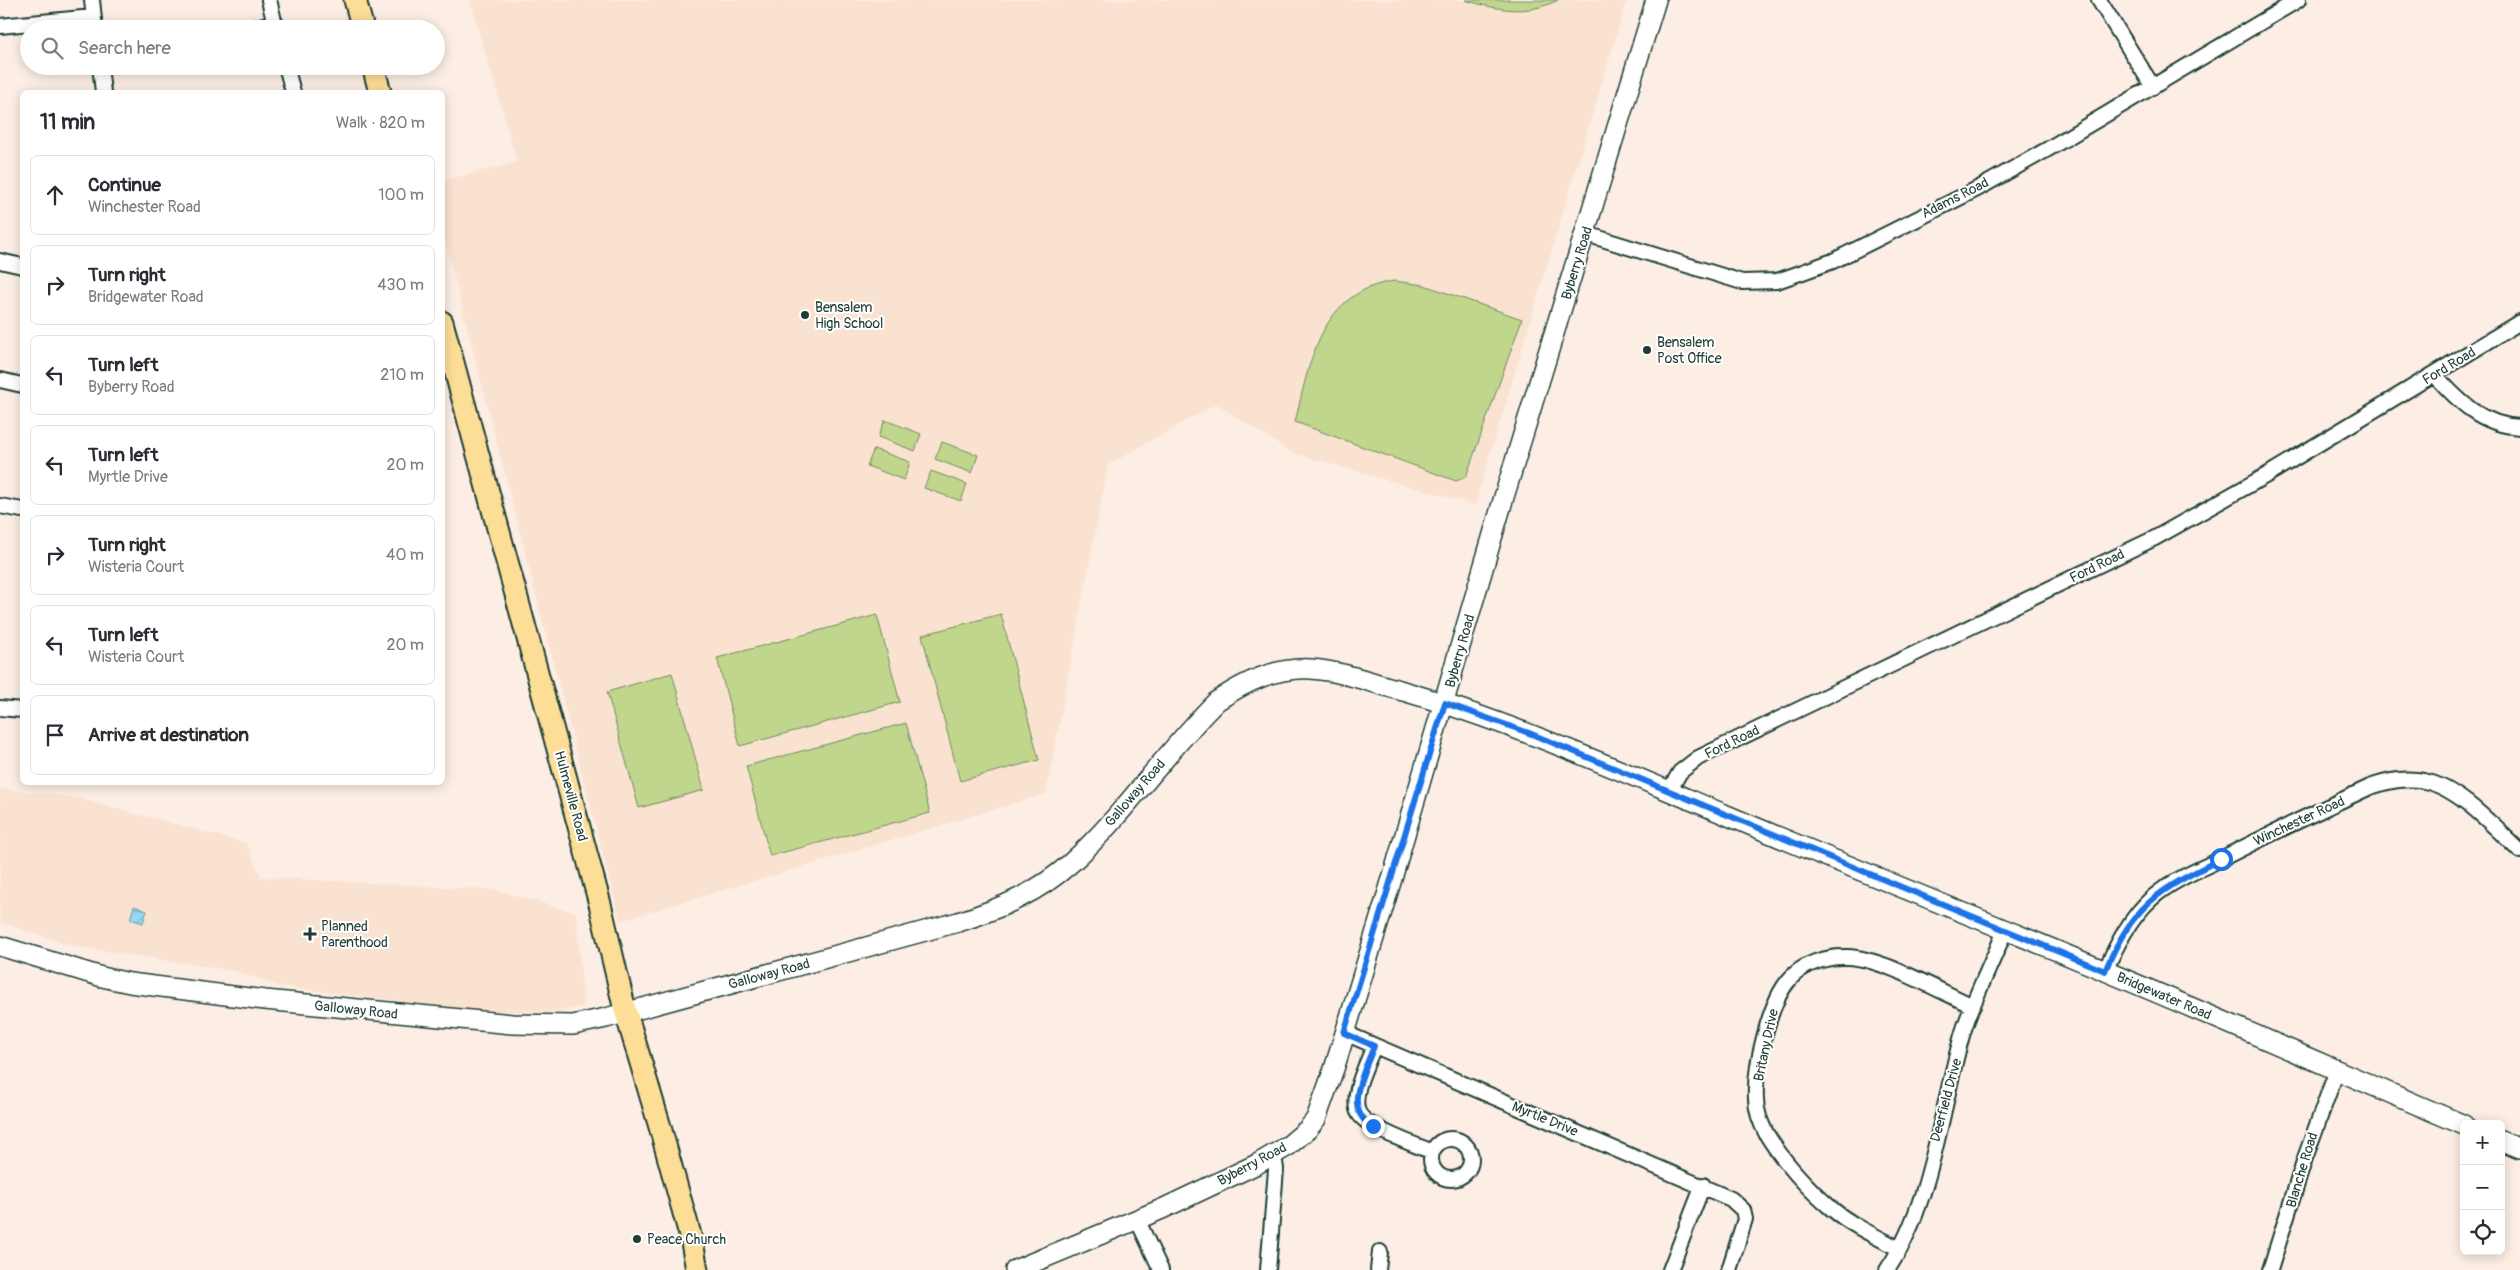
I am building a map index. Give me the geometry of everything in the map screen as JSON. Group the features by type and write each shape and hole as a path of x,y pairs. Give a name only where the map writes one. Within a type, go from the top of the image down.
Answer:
{"main road":[{"path":"355,0 361,20"},
{"name":"Byberry Road","path":"1015,1270 1137,1219 1274,1155 1304,1134 1316,1119 1445,703 1504,497 1656,0"},
{"path":"375,75 379,90"},
{"name":"Hulmeville Road","path":"445,333 600,904 604,929 626,1013 686,1218 697,1270"},
{"name":"Galloway Road","path":"0,946 102,977 130,983 406,1015 551,1026 573,1025 626,1013 958,922 992,911 1018,899 1071,862 1217,701 1238,686 1259,677 1286,671 1311,669 1349,676 1445,703"},
{"name":"Bridgewater Road","path":"1445,703 1529,733 2105,971 2460,1123"},
{"path":"2505,1143 2520,1149"}],"street":[{"path":"92,0 94,20"},
{"path":"270,0 275,20"},
{"path":"2099,0 2153,87"},
{"name":"Adams Road","path":"1586,234 1731,280 1747,283 1777,280 1833,260 1979,188 2298,0"},
{"path":"0,26 20,25"},
{"path":"101,75 103,90"},
{"path":"288,75 292,90"},
{"path":"0,261 20,266"},
{"name":"Ford Road","path":"1668,791 1680,772 1698,758 2155,538 2267,475 2435,376 2520,322"},
{"path":"2435,376 2456,398 2484,419 2520,427"},
{"path":"0,380 20,385"},
{"path":"0,506 20,510"},
{"path":"0,708 20,710"},
{"name":"Winchester Road","path":"2105,971 2113,952 2134,917 2153,897 2167,887 2248,845 2370,787 2383,783 2405,779 2435,784 2469,805 2520,851"},
{"name":"Deerfield Drive","path":"1887,1270 1900,1250 1920,1202 1963,1031 2005,930"},
{"name":"Britany Drive","path":"1900,1250 1832,1209 1786,1160 1768,1135 1760,1121 1756,1098 1769,1021 1781,990 1798,972 1819,961 1844,956 1868,960 1973,1006"},
{"name":"Myrtle Drive","path":"1344,1033 1372,1050 1703,1185 1731,1199 1743,1210 1745,1220 1729,1270"},
{"path":"1372,1050 1358,1092 1357,1111 1360,1117 1373,1126 1432,1152"},
{"name":"Blanche Road","path":"2270,1270 2314,1133 2337,1070"},
{"path":"1268,1270 1276,1169 1274,1155"},
{"path":"1670,1270 1703,1185"},
{"path":"1137,1219 1161,1270"},
{"path":"1378,1270 1380,1252"}],"shaded area":[{"path":"470,0 1627,0 1475,505 1292,453 1216,404 1108,465 1046,794 620,921 445,242 445,180 517,162"},
{"path":"0,789 73,797 246,843 261,877 497,890 576,913 584,1006 555,1012 476,1011 278,986 235,971 71,946 0,922"}],"green space":[{"path":"1465,0 1558,0 1535,8 1512,10"},
{"path":"1394,281 1424,285 1522,319 1466,477 1456,481 1295,422 1313,353 1322,333 1334,314 1349,299 1369,288"},
{"path":"885,420 921,434 915,451 878,437"},
{"path":"942,442 978,455 972,473 935,459"},
{"path":"874,449 910,462 904,480 867,466"},
{"path":"931,471 967,484 961,501 924,488"},
{"path":"1001,614 1039,760 960,781 922,635"},
{"path":"877,615 900,702 740,746 717,658"},
{"path":"672,673 704,790 639,808 607,692"},
{"path":"906,723 930,813 770,856 746,766"}],"water":[{"path":"134,906 147,911 143,923 130,919"}],"place":[{"name":"Bensalem High School","path":"805,315"},
{"name":"Bensalem Post Office","path":"1647,350"},
{"name":"Planned Parenthood","path":"310,934"},
{"name":"Peace Church","path":"637,1239"}],"route":[{"path":"1373,1126 1360,1117 1356,1103 1361,1079 1374,1046 1344,1033 1445,703 1529,733 2105,971 2126,928 2153,897 2188,875 2221,859"}]}
